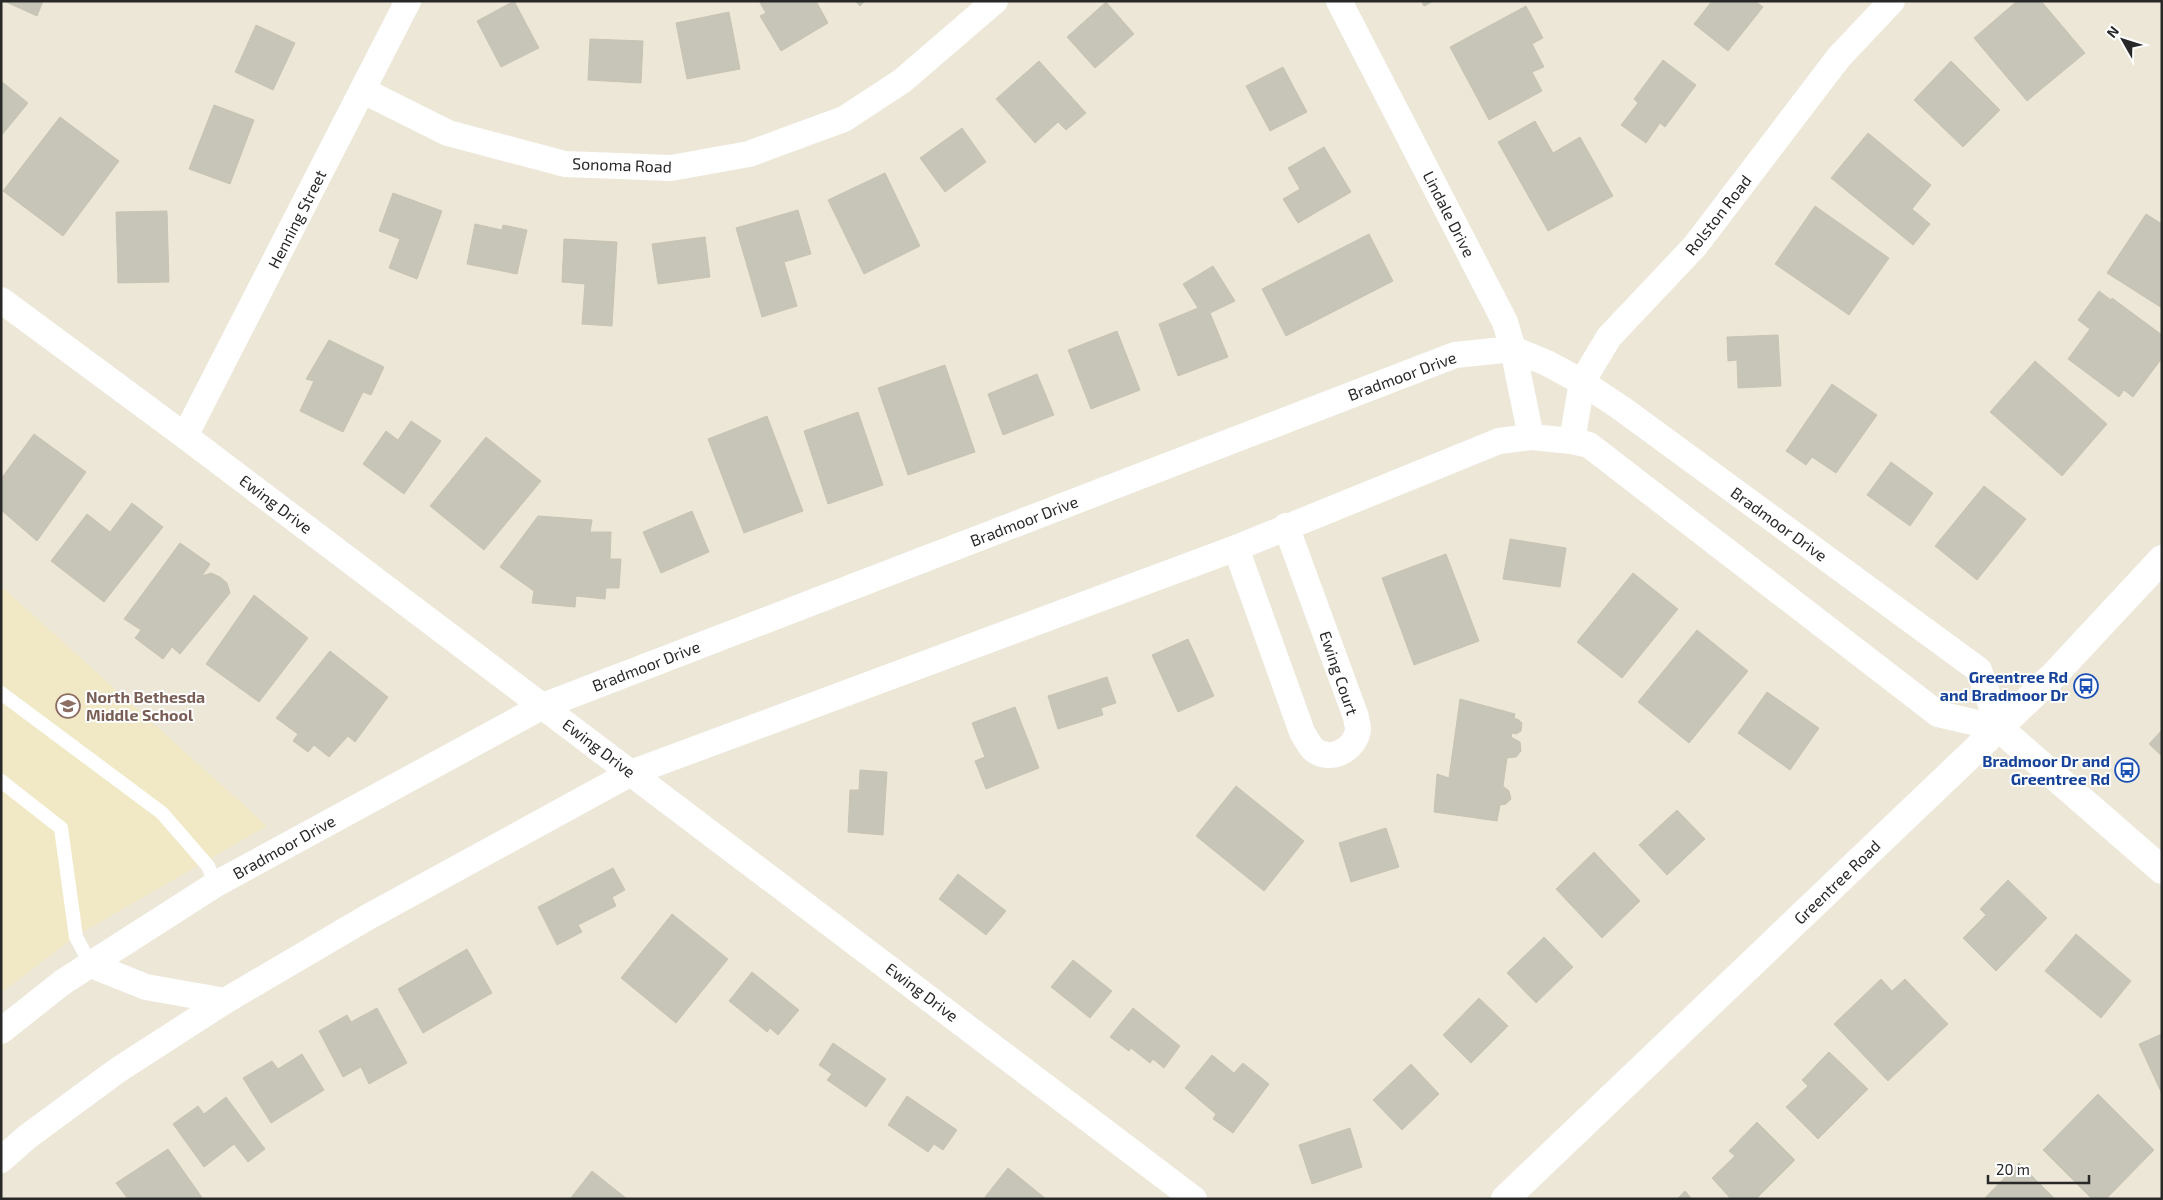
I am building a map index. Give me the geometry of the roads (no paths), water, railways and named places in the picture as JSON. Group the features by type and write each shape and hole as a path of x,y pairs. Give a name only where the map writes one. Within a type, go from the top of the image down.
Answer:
{"street":[{"name":"Henning Street","path":"186,436 364,91 408,1"},
{"name":"Sonoma Road","path":"364,91 448,133 565,164 671,168 749,154 844,119 902,81 995,1"},
{"name":"Lindale Drive","path":"1339,1 1505,322 1513,349 1531,437"},
{"name":"Rolston Road","path":"1572,441 1582,382 1610,337 1695,246 1839,57 1892,1"},
{"name":"Ewing Drive","path":"1,300 186,436 1194,1199"},
{"name":"Bradmoor Drive","path":"1,1031 63,982 216,884 543,706 1455,355 1513,349 1582,382 1630,414 1978,670 1999,728"},
{"name":"Bradmoor Drive","path":"1,1160 26,1137 118,1070 225,1001 368,917 631,773 1236,548 1286,526 1499,441 1531,437 1572,441 1589,445 1938,714 1999,728 2162,870"},
{"name":"Ewing Court","path":"1236,548 1302,732 1313,750 1327,756 1341,754 1353,742 1358,729 1356,716 1286,526"},
{"name":"Greentree Road","path":"1505,1199 2053,676 2162,559"},
{"path":"91,965 146,987 225,1001"}],"lane":[{"path":"1,693 162,813 208,866 216,884"},
{"path":"1,781 61,828 76,936 91,965"}],"place":[{"name":"Greentree Rd and Bradmoor Dr","path":"2086,686"},
{"name":"North Bethesda Middle School","path":"68,706"},
{"name":"Bradmoor Dr and Greentree Rd","path":"2127,770"}]}
